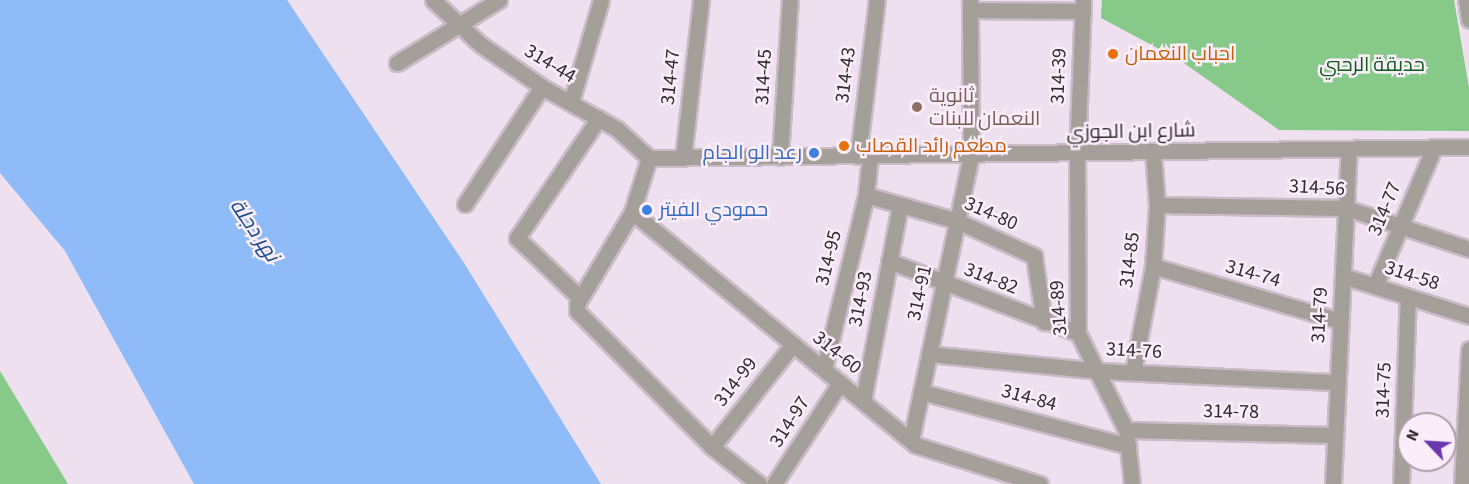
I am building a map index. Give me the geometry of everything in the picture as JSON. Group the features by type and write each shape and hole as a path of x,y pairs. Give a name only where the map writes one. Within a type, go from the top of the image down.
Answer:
{"street":[{"name":"314-44","path":"433,0 458,26 542,87 599,118 649,158"},
{"path":"397,63 499,0"},
{"path":"571,102 601,0"},
{"name":"314-47","path":"683,158 701,0"},
{"name":"314-45","path":"780,157 790,0"},
{"name":"314-43","path":"864,156 877,0"},
{"path":"1466,0 1469,20"},
{"path":"970,5 1083,6"},
{"name":"314-91","path":"911,440 971,155 970,5"},
{"name":"314-39","path":"1077,153 1083,6"},
{"path":"465,204 542,87"},
{"path":"580,298 517,238 599,118"},
{"name":"شارع ابن الجوزي","path":"649,158 1469,147"},
{"name":"314-77","path":"1375,286 1434,148"},
{"name":"314-79","path":"1332,484 1349,149"},
{"name":"314-85","path":"1133,372 1153,266 1157,205 1154,152"},
{"name":"314-89","path":"1077,153 1078,333 1100,371 1127,438 1132,484"},
{"name":"314-95","path":"824,369 866,195 864,156"},
{"path":"649,158 632,212 580,298 577,311 712,447 759,484"},
{"name":"314-80","path":"866,195 957,220 1034,256 1044,322"},
{"name":"314-93","path":"863,401 900,205"},
{"name":"314-56","path":"1157,205 1346,208 1401,224 1469,249"},
{"name":"314-60","path":"632,212 911,440 1040,484"},
{"name":"314-82","path":"889,261 944,284 1078,333"},
{"name":"314-74","path":"1153,266 1340,321"},
{"name":"314-58","path":"1342,276 1469,316"},
{"name":"314-75","path":"1401,484 1408,297"},
{"name":"314-99","path":"712,447 793,344"},
{"path":"1462,484 1469,349"},
{"name":"314-76","path":"929,354 1100,371 1337,382"},
{"name":"314-97","path":"774,484 840,382"},
{"name":"314-84","path":"921,392 1127,438"},
{"name":"314-78","path":"1127,438 1335,435"}],"green space":[{"name":"حديقة الرحبي","path":"1102,0 1454,0 1469,88 1469,131 1279,130 1178,59 1101,18"},
{"path":"0,371 68,484 0,484"}],"water":[{"name":"نهر دجلة","path":"0,0 287,0 464,263 601,484 194,484 65,251 0,173"}],"place":[{"name":"احباب النعمان","path":"1113,54"},
{"name":"ثانوية النعمان للبنات","path":"917,107"},
{"name":"مطعم رائد القصاب","path":"844,146"},
{"name":"رعد الو الجام","path":"814,153"},
{"name":"حمودي الفيتر","path":"647,210"}]}
